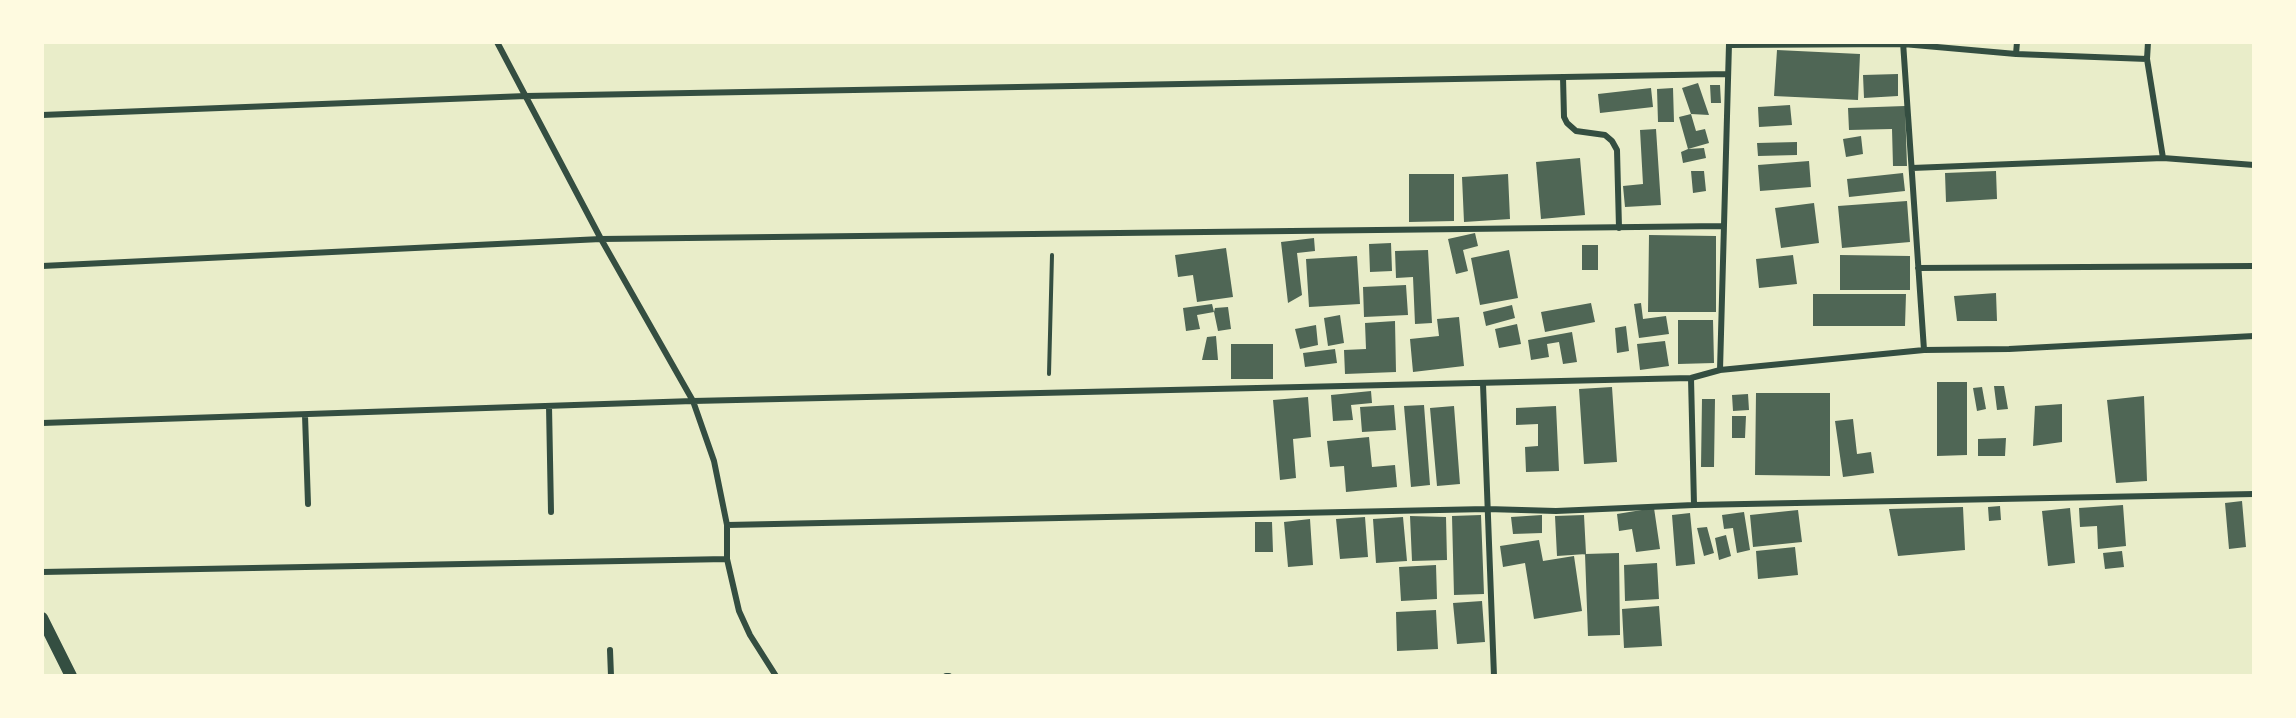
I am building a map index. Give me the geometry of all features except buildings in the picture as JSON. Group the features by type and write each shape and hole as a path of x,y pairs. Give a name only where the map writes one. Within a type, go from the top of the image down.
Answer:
{"main road":[{"path":"42,618 71,676"}],"street":[{"path":"497,42 601,239 693,401 714,461 727,525 727,559 739,611 750,635 776,676"},
{"path":"2016,54 2017,42"},
{"path":"2148,42 2147,58 2163,158"},
{"path":"1903,43 1924,350"},
{"path":"1720,370 1729,44 1903,43 2016,54 2147,58"},
{"path":"42,115 526,96 1728,74"},
{"path":"1563,77 1564,117 1567,123 1576,131 1605,135 1617,150 1619,228"},
{"path":"1912,168 2163,158 2254,165"},
{"path":"42,266 601,239 1723,226"},
{"path":"1918,268 2254,266"},
{"path":"42,423 693,401 1691,378 1720,370 1924,350 2009,349 2254,336"},
{"path":"1691,378 1694,506"},
{"path":"1483,384 1494,676"},
{"path":"549,406 551,512"},
{"path":"305,415 308,504"},
{"path":"727,525 1487,509 1556,511 2254,494"},
{"path":"42,572 727,559"},
{"path":"610,650 611,676"}],"path":[{"path":"1049,393 1052,234"}]}
